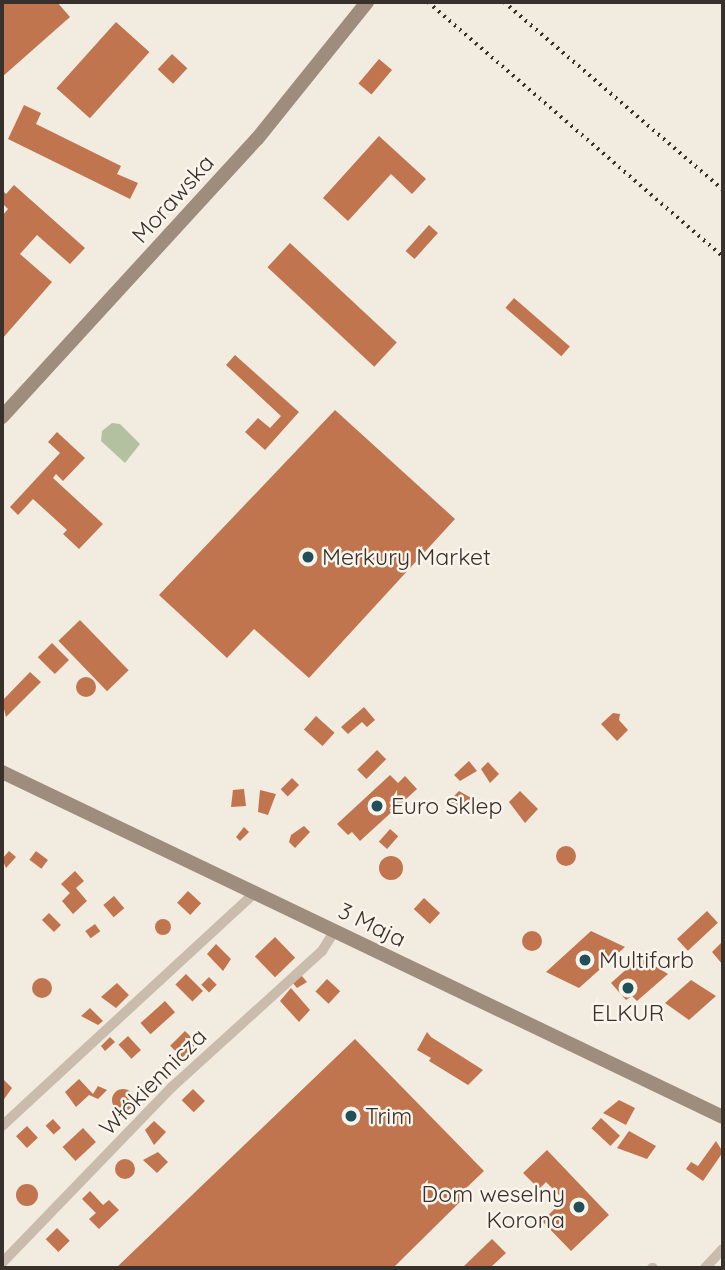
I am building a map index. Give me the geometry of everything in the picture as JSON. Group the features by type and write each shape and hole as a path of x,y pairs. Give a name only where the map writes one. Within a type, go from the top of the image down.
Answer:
{"street":[{"name":"Morawska","path":"2,417 257,139 367,2"},
{"name":"3 Maja","path":"2,772 723,1117"},
{"path":"2,1126 253,894"},
{"name":"Włókiennicza","path":"2,1263 172,1087 322,951 334,932"},
{"path":"705,1268 723,1249"}],"green space":[{"path":"112,423 120,424 140,444 125,463 101,441 102,431"}],"building":[{"path":"2,2 57,2 70,17 2,77"},
{"path":"116,22 149,52 90,118 56,88"},
{"path":"172,54 187,68 173,84 158,69"},
{"path":"379,59 392,70 371,94 358,84"},
{"path":"24,105 41,113 36,124 121,166 117,174 138,183 130,199 8,139"},
{"path":"379,136 426,179 412,194 391,174 348,221 323,198"},
{"path":"14,185 85,248 70,264 37,235 20,254 52,282 2,339 2,216 8,209 2,203 2,190 6,194"},
{"path":"429,225 438,233 414,259 406,251"},
{"path":"290,243 397,343 374,367 267,267"},
{"path":"514,298 570,347 561,356 505,308"},
{"path":"235,355 299,412 265,450 245,432 258,418 270,428 281,416 226,365"},
{"name":"Merkury Market","path":"335,410 455,519 309,678 254,629 227,658 159,595"},
{"path":"57,432 85,458 63,481 56,474 53,478 103,524 79,549 63,534 67,530 33,499 18,515 10,507 60,453 48,442"},
{"path":"80,620 129,670 107,691 58,641"},
{"path":"52,643 69,660 55,674 38,657"},
{"path":"30,672 41,682 6,717 2,701"},
{"path":"86,677 93,680 96,687 93,694 86,697 79,694 76,687 79,680"},
{"path":"364,707 375,720 367,727 362,722 348,734 341,727"},
{"path":"613,713 620,714 619,720 628,730 617,741 601,724"},
{"path":"316,716 335,733 323,746 304,729"},
{"path":"377,750 386,759 366,779 357,770"},
{"path":"469,761 477,771 460,781 454,775"},
{"path":"488,762 499,774 490,783 481,769"},
{"name":"Euro Sklep","path":"390,775 398,783 405,776 417,789 360,841 352,832 348,835 337,824"},
{"path":"292,778 299,785 288,796 281,789"},
{"path":"244,789 246,806 231,807 233,790"},
{"path":"260,790 276,794 268,815 258,812"},
{"path":"459,791 475,800 458,815 447,803"},
{"path":"520,791 538,809 525,823 509,802"},
{"path":"304,826 310,832 295,848 289,842 291,835"},
{"path":"244,827 249,832 240,841 236,837"},
{"path":"390,829 398,836 387,849 379,842"},
{"path":"566,846 573,849 576,856 573,863 566,866 559,863 556,856 559,849"},
{"path":"9,851 16,857 6,868 2,859"},
{"path":"36,851 48,860 41,869 29,860"},
{"path":"391,856 399,860 403,868 399,876 391,880 383,876 379,868 383,860"},
{"path":"75,871 84,881 76,888 87,901 73,914 62,901 70,893 61,884"},
{"path":"188,891 201,903 190,915 177,903"},
{"path":"114,896 124,908 114,917 103,905"},
{"path":"424,898 440,913 430,924 414,909"},
{"path":"707,911 718,923 688,951 677,939"},
{"path":"49,913 61,925 54,932 42,920"},
{"path":"163,919 171,927 163,935 155,927"},
{"path":"95,924 100,931 91,938 85,931"},
{"path":"532,931 539,934 542,941 539,948 532,951 525,948 522,941 525,934"},
{"name":"Multifarb","path":"591,931 625,947 579,988 546,972"},
{"path":"275,937 295,958 275,977 255,956"},
{"path":"723,941 723,965 712,952"},
{"path":"216,944 231,959 223,971 207,954"},
{"path":"640,957 668,974 637,1001 632,996 626,1000 611,983"},
{"path":"186,974 203,991 192,1002 175,985"},
{"path":"300,974 307,982 297,988 292,982"},
{"path":"209,977 217,985 209,993 201,985"},
{"path":"38,978 46,978 52,988 46,998 38,998 32,992 32,984"},
{"path":"327,979 340,991 329,1004 315,991"},
{"path":"691,980 716,996 689,1020 665,1003"},
{"path":"117,983 129,995 116,1008 101,997"},
{"path":"291,988 310,1010 299,1022 280,1001"},
{"path":"165,1001 175,1012 151,1034 140,1023"},
{"path":"90,1008 103,1021 98,1025 81,1016"},
{"path":"185,1031 197,1043 182,1058 170,1046"},
{"path":"427,1032 483,1070 468,1085 429,1061 431,1058 417,1050"},
{"path":"128,1036 141,1050 131,1059 118,1045"},
{"path":"110,1037 115,1042 105,1051 101,1046"},
{"name":"Trim","path":"355,1039 484,1171 461,1193 465,1197 393,1268 116,1268"},
{"path":"2,1078 12,1088 2,1102"},
{"path":"79,1079 93,1094 98,1086 107,1090 98,1099 89,1095 76,1107 65,1092"},
{"path":"123,1089 131,1092 134,1100 131,1108 123,1111 115,1108 112,1100 115,1092"},
{"path":"193,1089 205,1101 194,1112 182,1100"},
{"path":"619,1100 635,1108 626,1125 603,1113"},
{"path":"601,1118 620,1136 610,1146 591,1128"},
{"path":"53,1119 61,1128 54,1135 46,1126"},
{"path":"154,1121 166,1132 154,1145 145,1130"},
{"path":"27,1126 38,1138 27,1148 16,1136"},
{"path":"83,1128 96,1142 75,1161 63,1147"},
{"path":"629,1131 656,1146 647,1159 617,1148"},
{"path":"716,1141 723,1152 703,1181 686,1169 691,1162 698,1166"},
{"name":"Dom weselny Korona","path":"547,1150 609,1215 571,1251 542,1221 564,1200 546,1182 539,1189 523,1173"},
{"path":"158,1152 168,1162 157,1173 143,1160"},
{"path":"125,1159 132,1162 135,1169 132,1176 125,1179 118,1176 115,1169 118,1162"},
{"path":"27,1184 35,1187 38,1195 35,1203 27,1206 19,1203 16,1195 19,1187"},
{"path":"90,1191 103,1205 109,1200 119,1210 99,1229 89,1219 96,1213 82,1199"},
{"path":"57,1228 70,1241 58,1252 46,1239"},
{"path":"492,1239 506,1253 490,1268 462,1268"}],"railway":[{"path":"428,2 723,257"},
{"path":"504,2 723,190"}],"place":[{"name":"Merkury Market","path":"308,557"},
{"name":"Euro Sklep","path":"377,806"},
{"name":"Multifarb","path":"585,960"},
{"name":"ELKUR","path":"628,988"},
{"name":"Trim","path":"351,1116"},
{"name":"Dom weselny Korona","path":"579,1207"}]}
